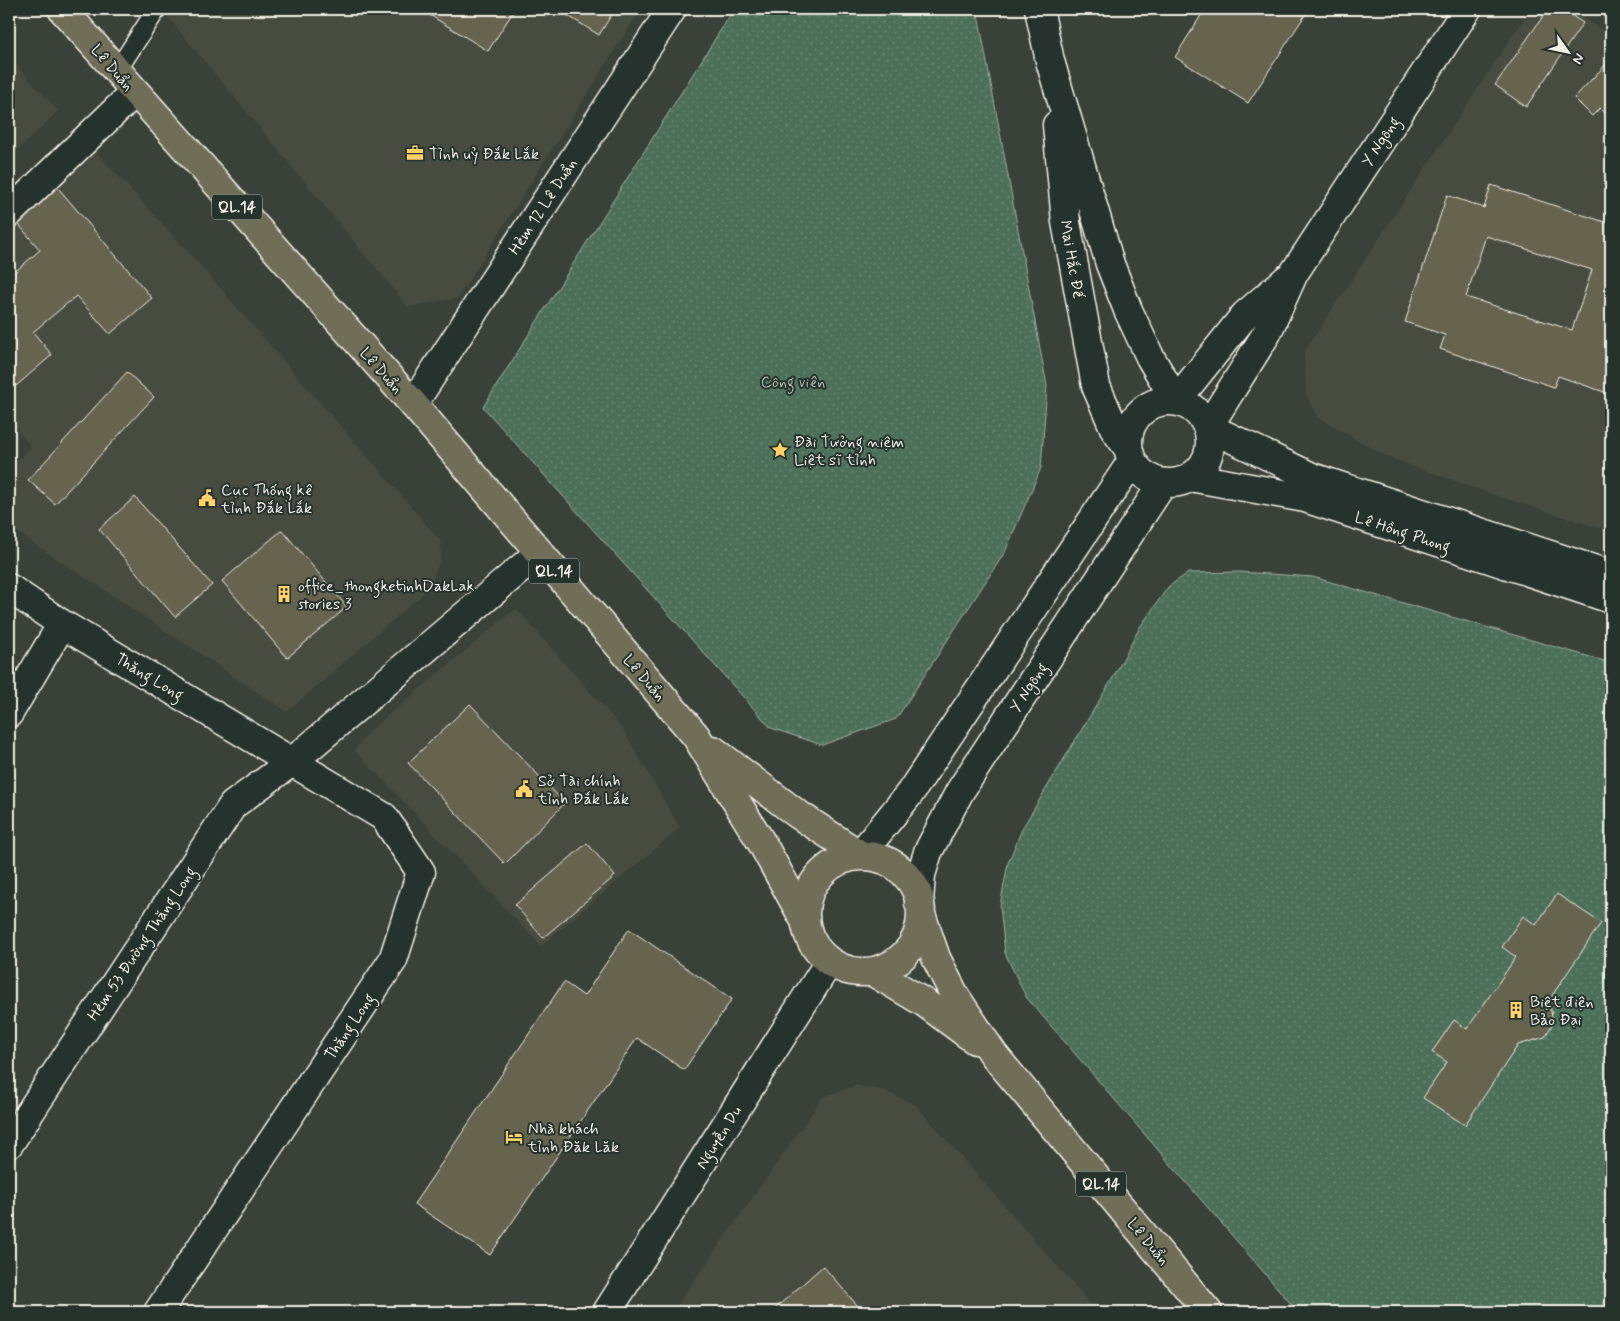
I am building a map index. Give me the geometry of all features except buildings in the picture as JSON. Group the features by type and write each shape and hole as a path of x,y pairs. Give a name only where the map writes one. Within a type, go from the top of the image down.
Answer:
{"main road":[{"name":"Lê Duẩn","path":"62,9 413,404 696,736 763,845 805,922"},
{"name":"Lê Duẩn","path":"696,736 796,813 860,855"},
{"path":"860,855 892,863 906,873 915,886 920,909 919,933 912,946 901,958 888,967 873,972 843,970 829,962 817,951 809,937 805,922 805,906 810,890 818,876 837,862 860,855"},
{"name":"Lê Duẩn","path":"920,909 936,958 955,996 994,1055 1208,1312"},
{"name":"Lê Duẩn","path":"873,972 925,1003 994,1055"}],"street":[{"name":"Hẻm 12 Lê Duẩn","path":"413,404 672,9"},
{"name":"Mai Hắc Đế","path":"1039,9 1050,61 1110,264 1128,310 1150,357 1176,401"},
{"name":"Y Ngông","path":"1208,427 1267,333 1294,273 1468,9"},
{"name":"Mai Hắc Đế","path":"1050,61 1066,222 1096,386 1104,409 1130,455"},
{"path":"9,212 135,92"},
{"name":"Y Ngông","path":"1176,401 1245,314 1294,273"},
{"path":"860,855 910,793 1000,658 1130,455 1132,423 1140,413 1151,405 1163,401 1176,401 1195,410 1208,427 1211,441 1208,456 1201,468 1190,477 1177,483 1163,483 1150,479 1130,455"},
{"name":"Lê Hồng Phong","path":"1208,427 1312,477 1611,574"},
{"name":"Lê Hồng Phong","path":"1190,477 1305,498 1611,599"},
{"name":"Y Ngông","path":"920,909 921,874 928,852 944,818 1033,679 1163,483"},
{"path":"293,761 539,553"},
{"name":"Thăng Long","path":"9,588 62,624 384,817 421,872 393,960 158,1312"},
{"path":"9,713 62,624"},
{"path":"1000,658 1033,679"},
{"name":"Hẻm 53 Đường Thăng Long","path":"9,1144 233,805 293,761"},
{"name":"Nguyễn Du","path":"607,1312 829,962"}],"lane":[{"path":"116,72 157,9"}],"shaded area":[{"name":"Tỉnh uỷ Đắk Lắk","path":"161,9 641,9 458,298 408,307"},
{"path":"1530,9 1571,9 1609,35 1611,32 1611,532 1488,493 1387,457 1317,417 1306,395 1304,352"},
{"path":"9,57 58,111 9,159"},
{"name":"Cục Thống kê tỉnh Đắk Lắk","path":"79,133 203,268 441,541 441,558 433,578 421,596 287,712 9,527 9,469 31,447 9,421 9,205"},
{"name":"Sở Tài chính tỉnh Đắk Lắk","path":"516,608 623,729 680,828 541,946 354,750 368,732"},
{"path":"856,1085 886,1091 916,1105 1098,1312 672,1312 823,1097"}],"green space":[{"name":"Công viên","path":"734,9 977,9 1047,386 1041,468 1005,552 896,719 822,745 771,728 483,407"},
{"path":"1240,572 1313,577 1611,663 1611,1312 1298,1312 1026,997 1005,953 1000,906 1008,863 1023,827 1114,676 1140,627 1168,587 1188,573"}],"place":[{"name":"Tỉnh uỷ Đắk Lắk","path":"415,153"},
{"name":"Đài Tưởng niệm Liệt sĩ tỉnh","path":"780,450"},
{"name":"Cục Thống kê tỉnh Đắk Lắk","path":"207,498"},
{"name":"office_thongketinhDakLak stories 3","path":"284,594"},
{"name":"Sở Tài chính tỉnh Đắk Lắk","path":"524,789"},
{"name":"Biệt điện Bảo Đại","path":"1516,1010"},
{"name":"Nhà khách tỉnh Đăk Lăk","path":"514,1137"}]}
